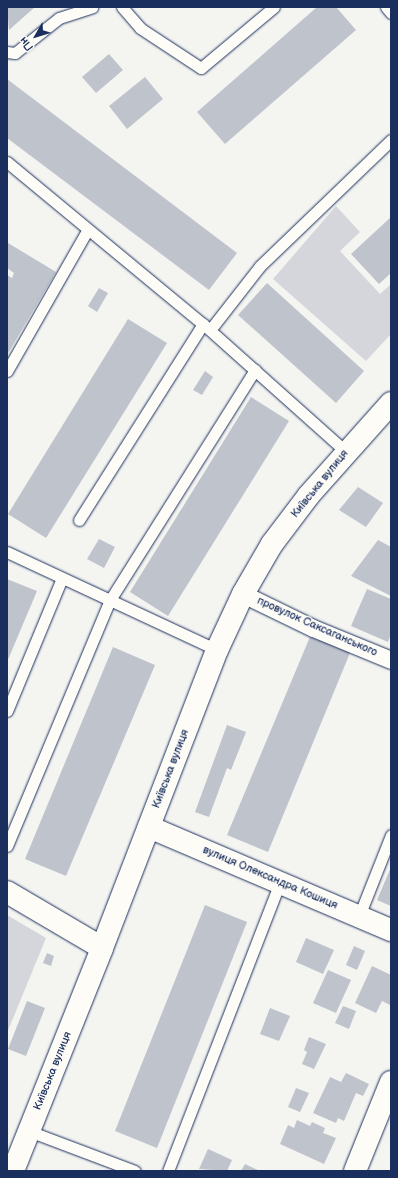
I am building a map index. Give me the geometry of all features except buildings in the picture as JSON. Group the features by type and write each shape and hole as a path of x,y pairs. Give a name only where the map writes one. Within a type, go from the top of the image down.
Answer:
{"main road":[{"name":"Київська вулиця","path":"12,1171 102,948 217,650 243,594 272,544 346,452 391,403"},
{"name":"вулиця Олександра Кошиця","path":"149,827 391,930"},
{"path":"7,892 102,948"},
{"path":"355,1171 391,1082"}],"street":[{"name":"провулок Саксаганського","path":"243,594 313,628 391,660"}],"lane":[{"path":"7,52 15,53 59,18 92,7"},
{"path":"122,7 140,28 201,68 274,7"},
{"path":"386,7 391,13"},
{"path":"79,520 206,327 260,266 391,140"},
{"path":"7,162 206,327 346,452"},
{"path":"7,371 88,229"},
{"path":"7,846 110,600 255,370"},
{"path":"7,552 217,650"},
{"path":"7,711 62,578"},
{"path":"359,916 391,835"},
{"path":"168,1171 280,882"},
{"path":"29,1131 135,1171"}],"shaded area":[{"path":"336,206 360,232 340,251 380,294 391,284 391,334 366,361 273,279"},
{"path":"7,915 46,938 7,1033"}]}
